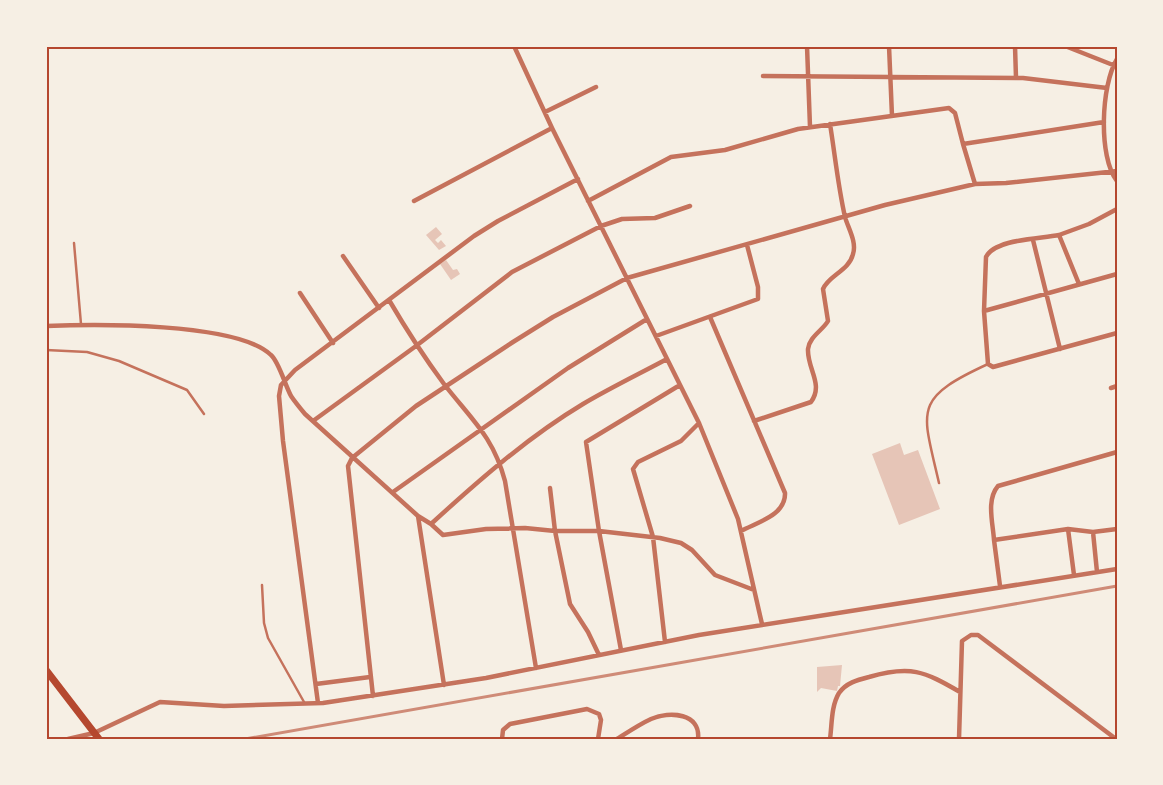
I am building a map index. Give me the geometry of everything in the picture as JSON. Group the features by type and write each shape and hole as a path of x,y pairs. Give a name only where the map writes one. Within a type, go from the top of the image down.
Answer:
{"main road":[{"path":"47,672 97,736"}],"street":[{"path":"514,46 552,128 699,423 738,519 762,624"},
{"path":"807,46 810,127"},
{"path":"889,46 892,116"},
{"path":"1015,46 1016,78"},
{"path":"1065,46 1085,52 1113,65"},
{"path":"1085,46 1085,52"},
{"path":"1117,59 1113,65 1107,88 1104,122 1110,172 1117,181"},
{"path":"763,76 1016,78 1107,88"},
{"path":"545,112 596,87"},
{"path":"588,201 672,157 725,150 780,133 810,127 952,109 955,113 975,184"},
{"path":"963,144 1104,122"},
{"path":"754,421 811,402 816,396 818,389 808,350 813,338 828,321 822,294 825,284 846,267 853,256 854,247 845,216 830,124"},
{"path":"414,201 552,128"},
{"path":"373,696 348,466 352,458 416,406 552,317 626,278 845,216 975,184 1117,171"},
{"path":"318,703 283,441 279,396 284,381 295,370 498,221 578,179"},
{"path":"312,421 416,346 512,272 601,226 622,219 655,218 690,206"},
{"path":"1117,209 1089,224 1059,235 1006,243 996,246 989,251 986,257 984,311 988,364 993,367 1117,333"},
{"path":"1059,235 1079,284"},
{"path":"1033,240 1060,349"},
{"path":"656,336 758,299 758,287 747,245"},
{"path":"343,256 379,308"},
{"path":"984,311 1117,274"},
{"path":"300,293 333,343"},
{"path":"389,300 416,346 482,429 500,464 506,481 512,528 536,668"},
{"path":"710,317 782,482 785,503 780,510 741,531"},
{"path":"393,492 568,368 647,319"},
{"path":"46,326 128,324 213,333 256,347 271,355 292,397 312,421 418,516 443,534 512,528 554,531 599,531 653,537 681,543 692,550 715,575 754,590"},
{"path":"431,524 500,464 549,426 583,404 667,359"},
{"path":"621,650 599,531 586,442 680,385"},
{"path":"665,642 653,537 633,468 638,462 681,441 699,423"},
{"path":"1000,586 991,502 992,493 998,486 1117,452"},
{"path":"550,488 554,531 570,604 588,632 599,655"},
{"path":"418,516 444,685"},
{"path":"994,540 1068,529 1093,532 1117,529"},
{"path":"1068,529 1074,575"},
{"path":"1093,532 1097,572"},
{"path":"68,739 97,736 160,702 224,706 305,704 373,696 536,668 762,624 1117,569"},
{"path":"959,739 962,641 971,634 978,635 1116,739"},
{"path":"830,739 835,702 848,684 858,680 903,669 935,677 960,692"},
{"path":"316,684 370,677"},
{"path":"502,739 503,730 510,724 587,709 599,714 601,720 598,739"},
{"path":"617,739 652,718 665,715 690,718 696,723 698,739"}],"lane":[{"path":"74,243 81,324"},
{"path":"46,350 87,352 119,361 187,390 204,414"},
{"path":"939,483 926,428 926,415 929,404 938,392 951,382 988,364"},
{"path":"262,585 264,624 268,638 305,704"}],"building":[{"path":"436,227 442,234 435,240 438,243 441,240 446,246 439,250 426,235"},
{"path":"446,260 453,270 457,269 460,274 451,280 440,264"},
{"path":"900,443 904,455 918,450 940,509 899,525 872,454"},
{"path":"842,665 840,686 838,686 837,691 821,688 817,692 817,667"}],"railway":[{"path":"245,739 1117,586"}]}
